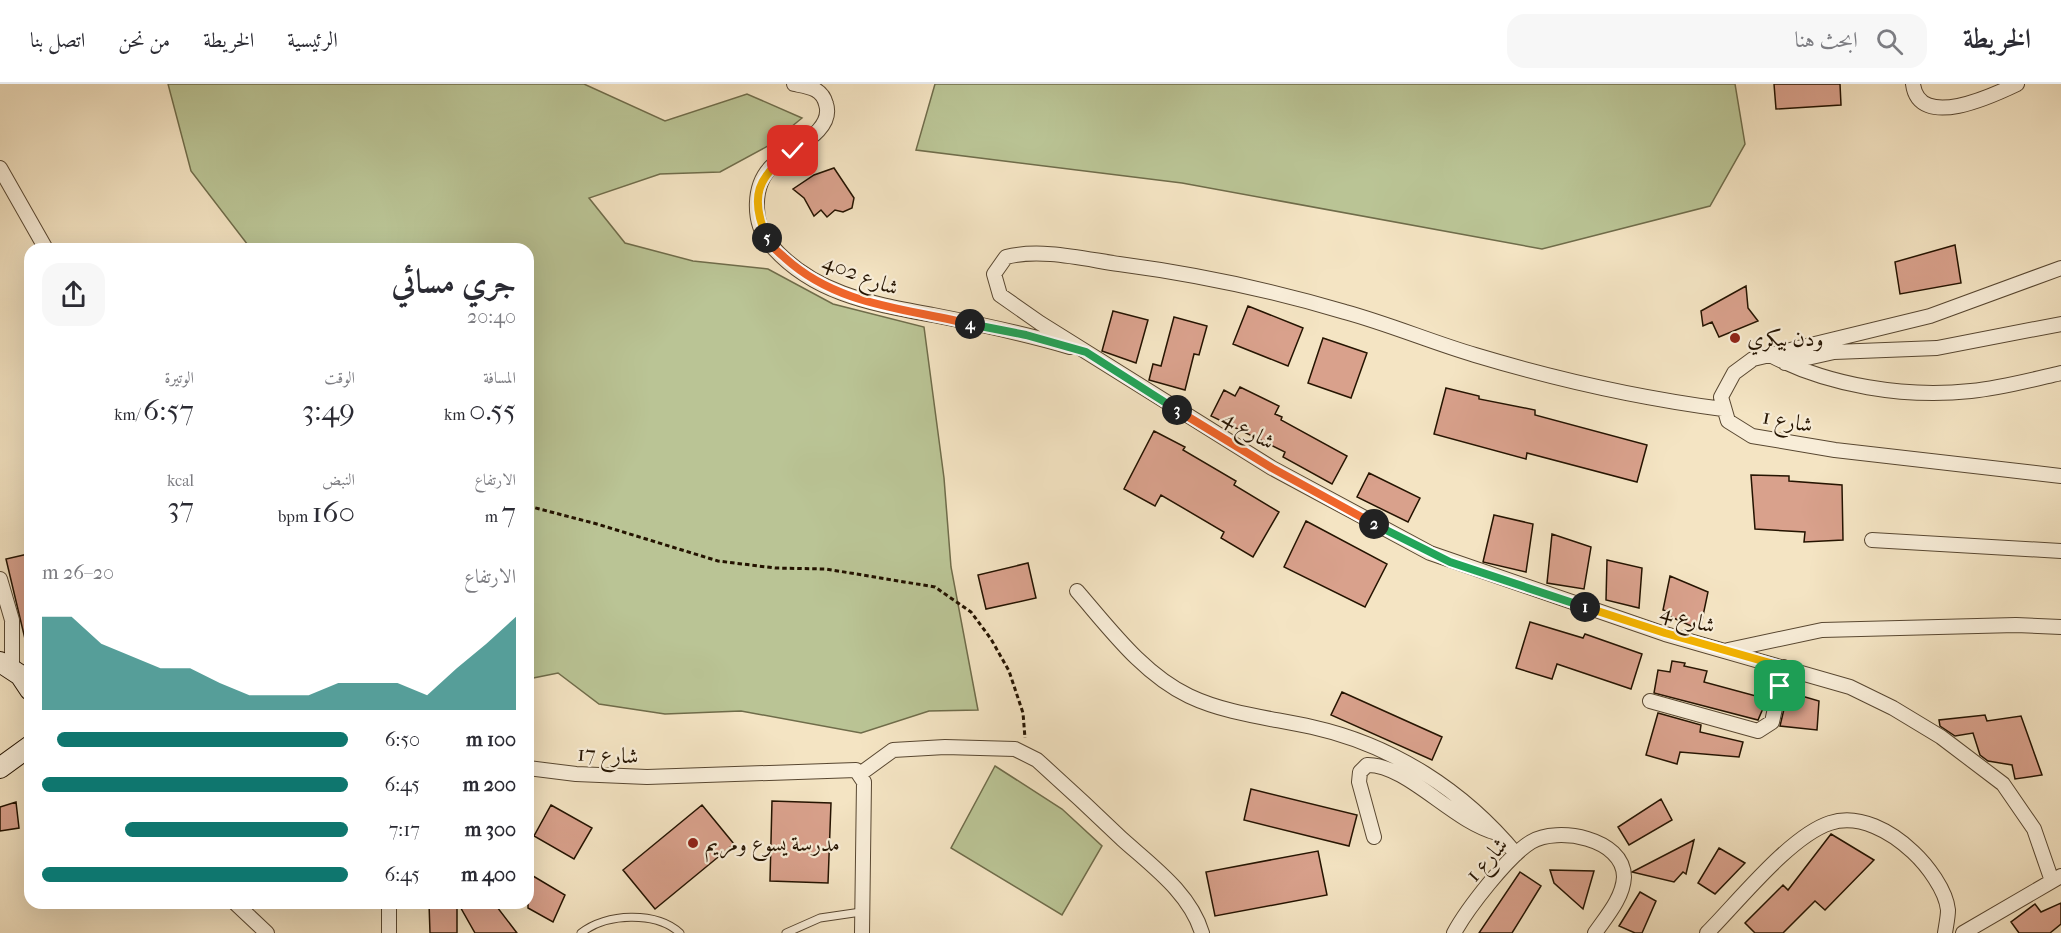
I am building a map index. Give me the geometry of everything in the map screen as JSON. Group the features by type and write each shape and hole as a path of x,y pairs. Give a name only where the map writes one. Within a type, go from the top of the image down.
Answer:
{"street":[{"name":"شارع 402","path":"794,84 814,88 824,96 828,108 826,120 817,131 771,166 762,182 756,198 757,212 769,243 815,282 859,300 904,312 932,315 1026,335 1086,352"},
{"path":"1913,84 1919,98 1929,104 1944,107 1964,106 2017,84"},
{"path":"0,168 43,243"},
{"name":"شارع 4","path":"1723,409 1678,403 1595,385 1474,355 1344,311 1267,291 1160,270 1041,254 1006,257 994,274 1000,295 1086,352 1272,468 1430,554 1520,586 1726,651 1850,687 1868,695 1941,737 1990,771 2015,798 2034,829 2056,878"},
{"path":"1723,409 1721,397 1734,373 1753,359 1930,316 2061,268"},
{"path":"1785,363 1834,352 1937,348 2061,324"},
{"path":"1770,355 1785,363 1844,381 1926,393 1970,391 2061,373"},
{"name":"شارع 1","path":"1723,409 1728,421 1752,436 1835,450 2061,476"},
{"path":"1872,540 2061,551"},
{"path":"0,579 12,620 18,674"},
{"path":"1077,591 1123,645 1146,666 1189,696 1241,713 1324,730 1389,752 1463,799 1499,833 1516,854"},
{"path":"0,607 12,620"},
{"path":"1726,651 1822,630 2016,624 2061,627"},
{"path":"1650,701 1758,731 1772,722 1784,667"},
{"path":"862,933 864,782 860,774 893,750 980,748 1015,749 1037,760 1175,889 1197,916 1203,933"},
{"path":"0,768 24,750"},
{"path":"1374,837 1359,782 1360,772 1366,765 1376,765 1396,773 1472,824 1499,833"},
{"name":"شارع 17","path":"534,769 604,776 686,776 850,769 860,774"},
{"path":"1707,933 1794,845 1830,823 1841,821 1886,830 1922,860 1938,884 1948,909 1945,933"},
{"name":"شارع 1","path":"1454,933 1462,918 1516,854 1531,842 1551,834 1563,834 1595,842 1616,856 1622,866 1623,884 1611,910 1595,933"},
{"path":"1963,933 2056,878"},
{"path":"241,909 267,933"},
{"path":"389,909 389,933"}],"lane":[{"path":"786,933 820,918 861,912"},
{"path":"581,933 604,919 651,918 672,926 680,933"}],"path":[{"path":"534,508 718,561 775,568 826,569 935,587 971,612 1009,671 1023,713 1026,754"}],"green space":[{"path":"168,84 584,84 665,121 747,94 802,118 768,146 720,172 660,174 589,198 625,243 693,261 768,269 833,304 924,327 944,478 951,567 978,710 929,711 861,733 741,711 665,714 599,704 558,673 534,678 534,243 246,243 191,171"},
{"path":"935,84 1735,84 1745,144 1710,206 1542,249 1182,183 916,150"},
{"path":"995,766 1062,809 1102,846 1062,915 951,848"}],"building":[{"path":"1774,84 1840,84 1841,105 1776,109"},
{"path":"834,168 854,198 852,208 843,212 835,210 827,217 821,210 814,216 804,198 793,189 814,175"},
{"path":"1955,245 1961,283 1900,294 1895,262"},
{"path":"1746,286 1748,308 1758,321 1719,337 1712,322 1703,326 1701,311"},
{"path":"1248,306 1303,328 1288,366 1233,344"},
{"path":"1113,311 1148,320 1136,363 1102,351"},
{"path":"1174,317 1207,326 1199,355 1194,354 1185,390 1149,380 1153,364 1161,366"},
{"path":"1323,338 1367,353 1351,398 1308,383"},
{"path":"1240,387 1279,406 1275,414 1282,417 1281,420 1347,456 1332,484 1283,457 1285,452 1211,416 1224,390 1235,396"},
{"path":"1446,388 1479,396 1479,399 1535,410 1535,415 1647,445 1637,482 1527,453 1526,459 1434,434"},
{"path":"1154,431 1185,447 1183,450 1236,481 1234,485 1279,512 1253,557 1221,538 1224,532 1161,495 1155,506 1124,489"},
{"path":"1369,473 1420,498 1408,522 1357,497"},
{"path":"1751,475 1789,476 1789,481 1842,485 1843,540 1804,542 1805,532 1755,529"},
{"path":"1494,515 1533,524 1526,572 1483,562"},
{"path":"1306,521 1387,564 1365,607 1284,567"},
{"path":"1552,534 1591,547 1584,589 1547,583"},
{"path":"24,555 24,635 6,559"},
{"path":"1607,560 1642,568 1639,608 1606,600"},
{"path":"1028,563 1036,598 986,609 978,575"},
{"path":"1670,576 1708,592 1700,630 1669,616 1670,612 1663,610"},
{"path":"1530,622 1583,638 1585,634 1642,654 1631,689 1557,664 1552,679 1516,668"},
{"path":"1672,661 1707,671 1704,682 1767,699 1758,720 1654,693 1658,670 1670,672"},
{"path":"1342,692 1442,737 1432,760 1331,715"},
{"path":"1788,692 1819,701 1817,730 1780,726"},
{"path":"1658,713 1701,725 1700,732 1743,742 1739,757 1680,752 1677,764 1646,755"},
{"path":"1985,715 1987,721 2021,716 2042,775 2015,779 2012,765 1988,761 1980,755 1973,733 1955,736 1940,726 1939,720"},
{"path":"1251,789 1357,815 1349,846 1244,820"},
{"path":"1661,799 1672,820 1629,845 1618,827"},
{"path":"772,801 831,803 828,883 770,881"},
{"path":"16,802 19,828 0,831 0,807"},
{"path":"551,805 592,828 574,859 534,836"},
{"path":"702,805 734,844 655,909 623,870"},
{"path":"1831,834 1874,860 1825,910 1815,901 1783,933 1755,933 1745,923 1783,885 1788,890"},
{"path":"1694,840 1686,874 1683,872 1674,882 1632,872"},
{"path":"1719,848 1745,863 1715,894 1698,883"},
{"path":"1318,851 1327,895 1215,916 1206,872"},
{"path":"1550,870 1594,871 1583,909 1554,883"},
{"path":"1520,872 1541,886 1512,933 1479,933"},
{"path":"534,877 565,895 553,922 530,909 534,909"},
{"path":"1640,892 1656,901 1642,933 1635,933 1619,926"},
{"path":"2061,903 2061,924 2050,933 2019,933 2011,922 2035,904 2041,912"},
{"path":"429,909 457,909 457,933 430,933"},
{"path":"461,909 499,909 517,933 475,933"}],"place":[{"name":"ودن بيكري","path":"1735,338"},
{"name":"مدرسة يسوع ومريم","path":"693,843"}],"route":[{"path":"793,151 771,166 756,198 757,212 769,243 798,270 815,282 859,300 904,312 932,315 1026,335 1086,352 1272,468 1430,554 1665,633 1784,667 1780,686"}]}
